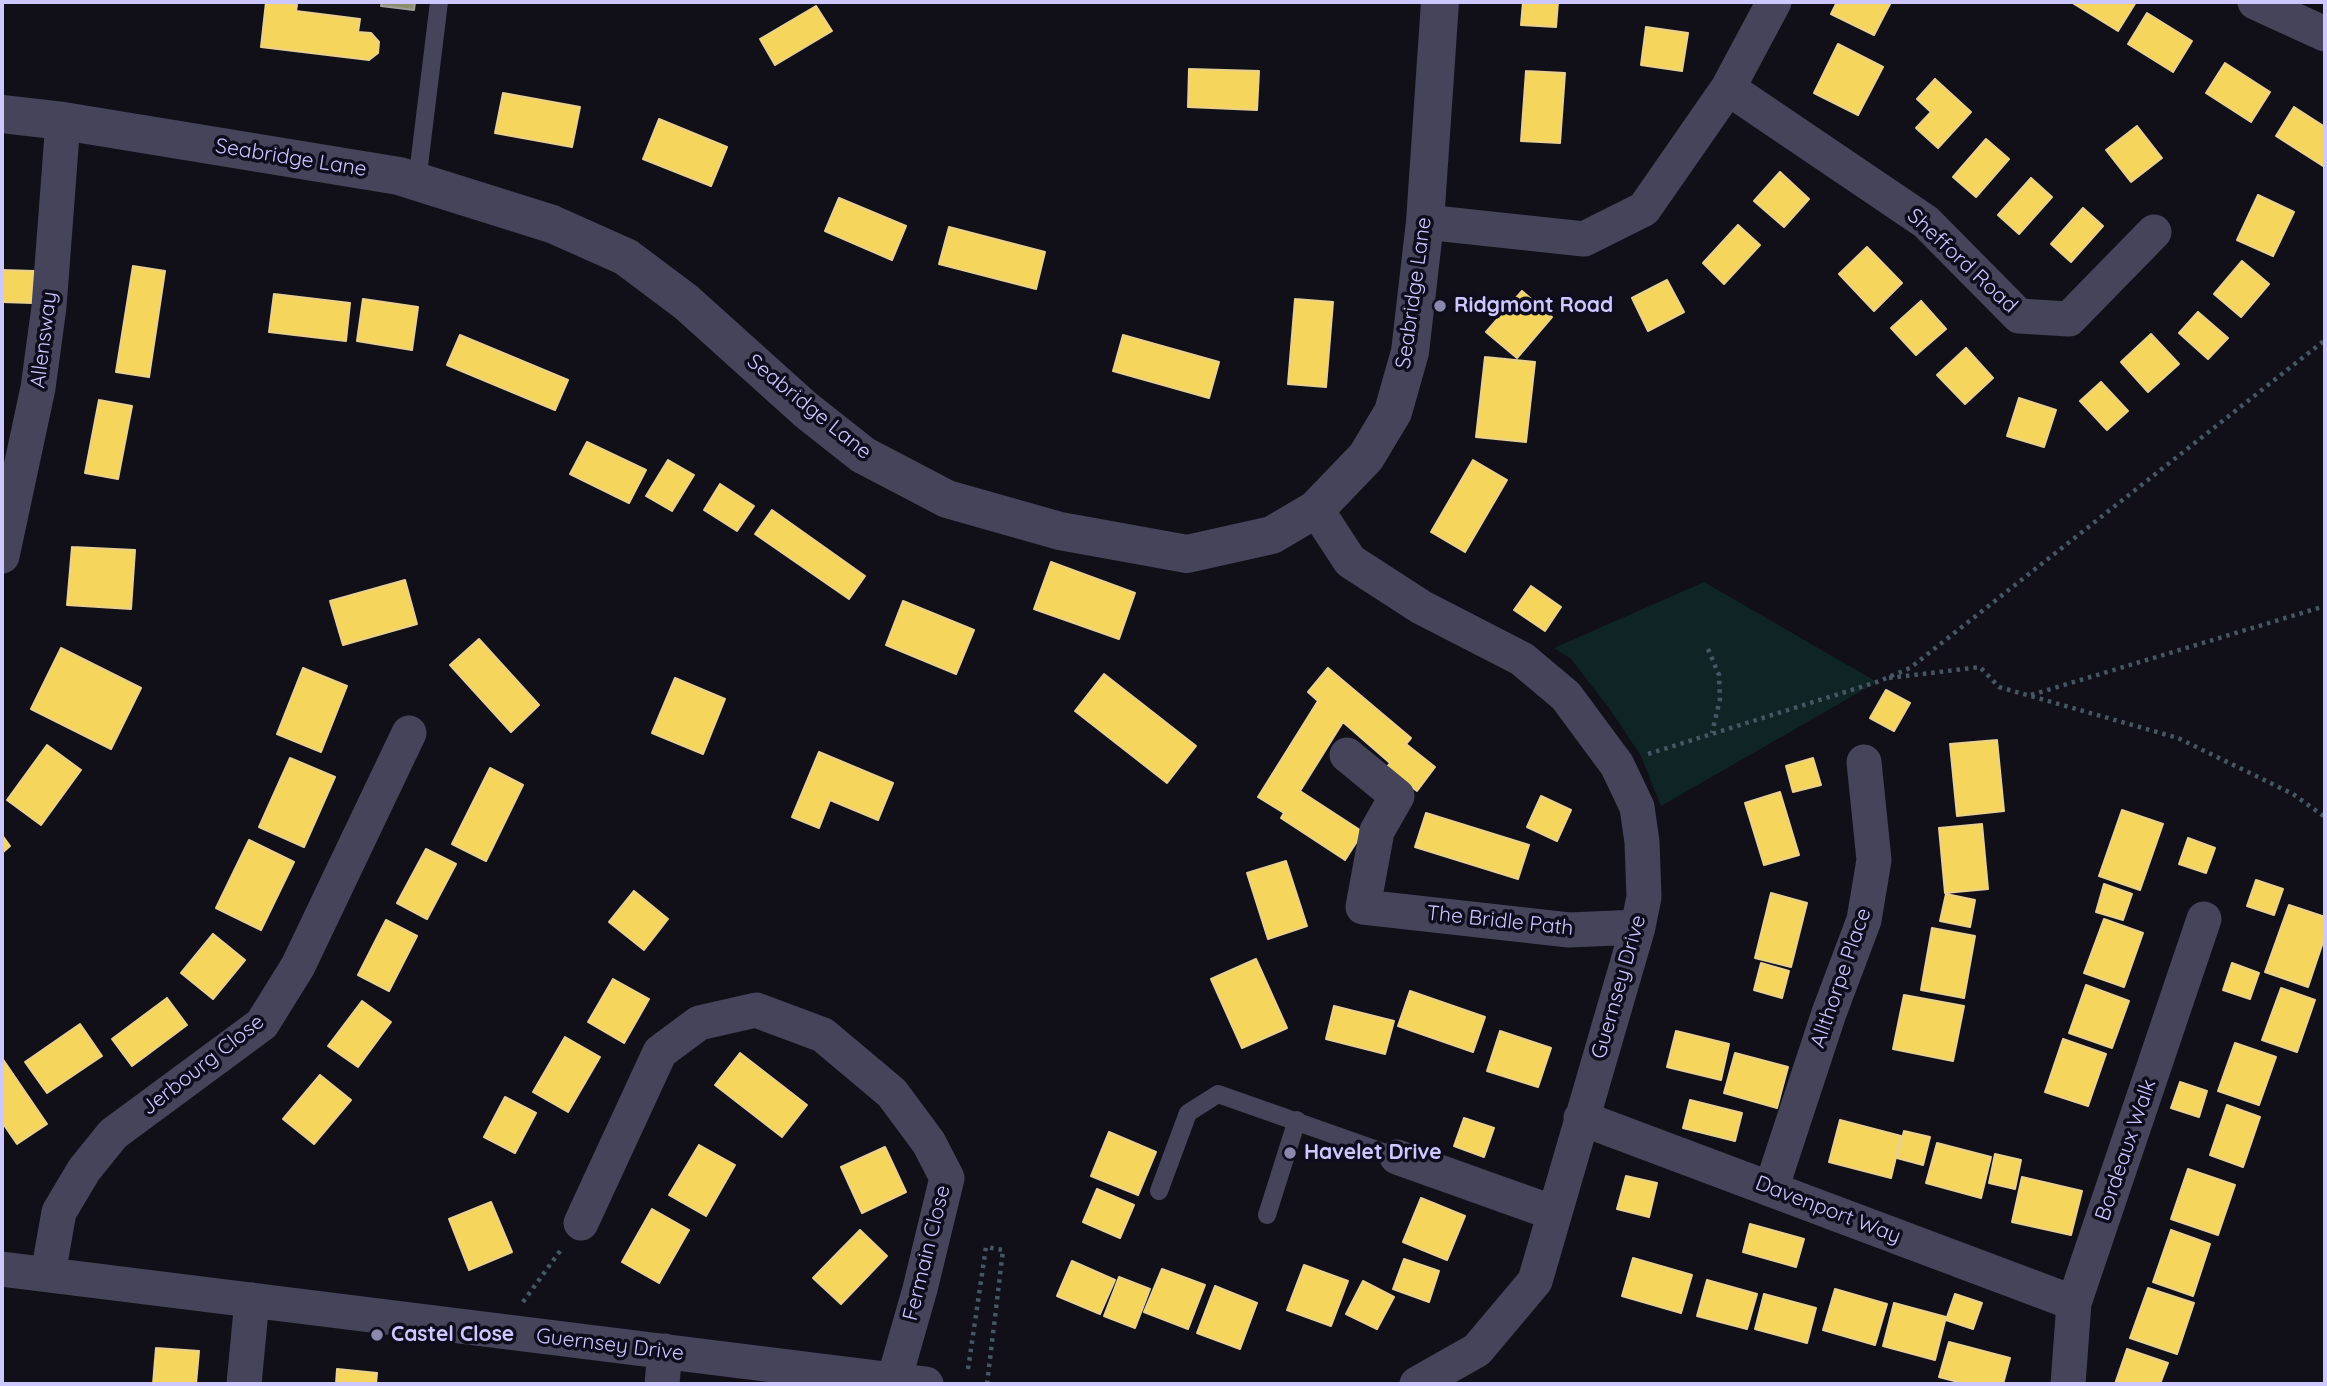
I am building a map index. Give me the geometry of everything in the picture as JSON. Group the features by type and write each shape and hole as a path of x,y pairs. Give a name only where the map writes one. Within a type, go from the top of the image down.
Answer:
{"street":[{"name":"Seabridge Lane","path":"2,114 63,121 399,176 552,224 626,257 686,302 806,410 863,455 947,499 1060,531 1187,554 1272,535 1316,509 1366,457 1393,412 1410,352 1425,222 1440,2"},
{"path":"1425,222 1584,239 1644,209 1728,88 1774,2"},
{"path":"2255,2 2325,34"},
{"name":"Shefford Road","path":"1728,88 1926,222 2019,316 2069,319 2154,232"},
{"name":"Allensway","path":"2,556 40,375 49,307 63,121"},
{"name":"Guernsey Drive","path":"1316,509 1350,561 1421,607 1522,660 1566,696 1617,765 1637,807 1642,842 1644,897 1638,927 1535,1280 1477,1350 1417,1384"},
{"name":"Jerbourg Close","path":"48,1274 59,1212 84,1170 113,1134 262,1024 298,966 409,733"},
{"name":"The Bridle Path","path":"1347,755 1397,796 1377,831 1363,907 1569,930 1638,927"},
{"name":"Allthorpe Place","path":"1771,1189 1829,1013 1864,920 1874,860 1864,762"},
{"name":"Bordeaux Walk","path":"2068,1384 2074,1303 2204,919"},
{"name":"Fermain Close","path":"581,1223 660,1052 699,1023 756,1010 823,1035 892,1093 929,1143 947,1178 920,1289 910,1382"},
{"name":"Davenport Way","path":"1581,1118 2074,1303"},
{"path":"1397,1157 1554,1213"},
{"name":"Guernsey Drive","path":"2,1269 502,1331 664,1368 910,1382"},
{"path":"244,1384 253,1300"}],"lane":[{"path":"417,181 439,2"},
{"path":"1159,1191 1188,1113 1217,1094 1397,1157"},
{"path":"1267,1215 1297,1120"}],"path":[{"path":"1617,765 1885,679 1910,668 2325,340"},
{"path":"2031,695 2325,606"},
{"path":"1708,649 1719,675 1720,699 1712,733"},
{"path":"1885,679 1980,667 1999,687 2178,738 2293,794 2325,817"},
{"path":"502,1331 581,1223"},
{"path":"968,1369 986,1247 1003,1250 987,1384"}],"green space":[{"path":"1704,582 1877,682 1661,806 1641,756 1609,708 1571,659 1554,648"}],"building: Homes":[{"path":"266,2 291,2 290,4 297,5 296,11 360,19 358,32 371,33 379,42 378,53 369,60 261,47"},
{"path":"1523,2 1558,2 1556,27 1521,25"},
{"path":"1837,2 1891,2 1874,35 1831,14"},
{"path":"2071,2 2136,2 2118,31"},
{"path":"816,6 832,31 775,65 760,39"},
{"path":"2147,13 2192,41 2173,72 2128,44"},
{"path":"1646,27 1688,33 1682,71 1641,65"},
{"path":"1838,44 1883,67 1858,115 1814,93"},
{"path":"2225,63 2270,92 2251,122 2206,93"},
{"path":"1189,69 1259,71 1257,110 1188,107"},
{"path":"1526,71 1565,73 1560,143 1521,141"},
{"path":"1935,79 1971,112 1938,148 1916,128 1931,112 1917,99"},
{"path":"503,93 580,107 572,147 495,133"},
{"path":"2294,107 2325,127 2323,166 2276,136"},
{"path":"659,119 727,147 711,186 643,159"},
{"path":"2137,126 2162,158 2131,182 2106,150"},
{"path":"1986,139 2009,159 1976,197 1953,177"},
{"path":"1780,172 1809,199 1784,227 1754,201"},
{"path":"2031,178 2052,197 2019,234 1998,215"},
{"path":"2258,195 2294,212 2273,256 2237,240"},
{"path":"839,198 906,226 892,260 825,231"},
{"path":"2083,208 2103,226 2071,262 2051,244"},
{"path":"1738,225 1760,245 1724,284 1703,263"},
{"path":"949,227 1045,252 1036,289 939,264"},
{"path":"1867,247 1902,283 1874,311 1839,274"},
{"path":"2242,261 2269,284 2241,317 2214,294"},
{"path":"133,266 165,271 149,377 116,372"},
{"path":"2,270 34,271 32,303 2,302"},
{"path":"1667,280 1684,312 1648,331 1632,298"},
{"path":"1522,291 1552,317 1517,358 1486,332"},
{"path":"274,294 350,303 346,341 269,332"},
{"path":"363,299 418,307 412,350 357,341"},
{"path":"1295,299 1333,302 1326,387 1288,384"},
{"path":"1921,301 1946,329 1916,355 1891,328"},
{"path":"2198,312 2228,338 2208,359 2179,333"},
{"path":"2151,334 2179,364 2148,392 2121,362"},
{"path":"460,335 568,380 555,410 447,365"},
{"path":"1123,335 1219,362 1209,398 1113,371"},
{"path":"1966,348 1993,378 1965,404 1937,375"},
{"path":"1485,357 1535,362 1526,442 1476,437"},
{"path":"2101,382 2128,411 2107,430 2080,401"},
{"path":"2019,398 2056,410 2044,447 2007,436"},
{"path":"99,400 132,406 118,479 85,473"},
{"path":"587,442 646,470 629,503 570,474"},
{"path":"668,460 694,475 672,511 646,496"},
{"path":"1473,460 1507,480 1465,552 1431,532"},
{"path":"720,484 754,506 737,531 704,510"},
{"path":"772,510 865,576 849,599 755,534"},
{"path":"72,547 135,550 131,609 67,605"},
{"path":"1051,562 1135,593 1119,639 1034,609"},
{"path":"405,580 417,624 343,645 330,601"},
{"path":"1531,586 1561,607 1545,631 1514,610"},
{"path":"903,601 974,630 956,674 886,645"},
{"path":"479,639 539,705 511,732 450,665"},
{"path":"61,648 141,688 111,749 31,709"},
{"path":"303,668 347,686 321,752 277,734"},
{"path":"1328,668 1411,738 1406,744 1435,767 1417,791 1386,768 1390,763 1343,722 1300,791 1363,832 1345,860 1281,818 1284,813 1258,797 1318,701 1308,692"},
{"path":"1104,674 1196,746 1167,783 1075,711"},
{"path":"675,678 725,699 703,754 652,733"},
{"path":"1886,690 1910,703 1894,731 1870,718"},
{"path":"1997,740 2004,811 1957,816 1950,744"},
{"path":"47,745 81,770 41,825 7,800"},
{"path":"819,752 893,783 878,820 830,800 819,828 792,817"},
{"path":"290,758 335,777 304,847 259,827"},
{"path":"1813,758 1821,785 1793,792 1786,766"},
{"path":"490,768 523,785 486,861 452,844"},
{"path":"1780,792 1799,855 1764,865 1745,803"},
{"path":"1541,796 1571,810 1557,841 1527,827"},
{"path":"2122,810 2163,824 2140,890 2099,876"},
{"path":"1426,813 1529,845 1518,879 1415,847"},
{"path":"1982,824 1988,889 1945,893 1939,828"},
{"path":"2,835 10,846 2,853"},
{"path":"2188,838 2215,848 2206,873 2179,864"},
{"path":"249,840 294,862 261,930 216,908"},
{"path":"426,849 456,864 427,919 397,903"},
{"path":"1286,861 1307,926 1268,939 1247,873"},
{"path":"2256,880 2283,889 2274,915 2247,906"},
{"path":"2104,884 2132,894 2123,920 2096,912"},
{"path":"634,891 668,919 644,950 609,922"},
{"path":"1771,893 1807,903 1791,967 1755,958"},
{"path":"1946,894 1975,900 1970,927 1940,921"},
{"path":"2289,905 2325,917 2325,936 2308,987 2265,972"},
{"path":"2104,919 2143,933 2124,987 2084,973"},
{"path":"386,920 417,936 389,991 358,975"},
{"path":"1932,928 1975,936 1964,998 1921,990"},
{"path":"213,934 245,960 213,999 181,973"},
{"path":"1256,959 1287,1028 1242,1048 1211,979"},
{"path":"1761,963 1789,971 1782,998 1754,990"},
{"path":"2232,963 2259,973 2250,999 2223,990"},
{"path":"613,979 649,999 624,1043 588,1022"},
{"path":"2086,985 2129,1001 2112,1048 2069,1033"},
{"path":"2281,988 2315,1000 2297,1052 2262,1040"},
{"path":"1410,991 1485,1017 1473,1052 1398,1026"},
{"path":"1904,995 1964,1006 1953,1061 1893,1049"},
{"path":"167,998 187,1025 132,1066 112,1039"},
{"path":"362,1001 391,1022 358,1067 328,1046"},
{"path":"1334,1006 1394,1021 1385,1054 1326,1039"},
{"path":"80,1024 102,1056 47,1093 25,1062"},
{"path":"1500,1031 1551,1048 1538,1087 1487,1071"},
{"path":"1676,1031 1729,1044 1721,1080 1667,1067"},
{"path":"565,1037 600,1057 568,1112 533,1092"},
{"path":"2063,1039 2106,1054 2088,1106 2045,1092"},
{"path":"2235,1043 2276,1057 2259,1105 2218,1091"},
{"path":"740,1053 807,1105 782,1137 715,1085"},
{"path":"1735,1053 1788,1067 1777,1108 1724,1093"},
{"path":"2,1058 47,1124 17,1144 2,1122"},
{"path":"320,1075 351,1100 314,1144 283,1119"},
{"path":"2180,1082 2207,1091 2199,1117 2171,1108"},
{"path":"505,1097 536,1113 515,1153 484,1137"},
{"path":"1690,1100 1742,1113 1735,1141 1683,1128"},
{"path":"2227,1105 2260,1117 2243,1167 2210,1155"},
{"path":"1464,1118 1494,1128 1484,1157 1454,1146"},
{"path":"1840,1120 1901,1136 1891,1178 1829,1162"},
{"path":"1904,1131 1930,1137 1923,1165 1897,1158"},
{"path":"1109,1132 1156,1152 1138,1195 1091,1176"},
{"path":"1937,1143 1991,1157 1981,1198 1926,1183"},
{"path":"699,1145 735,1165 706,1216 669,1195"},
{"path":"885,1147 906,1192 862,1213 841,1167"},
{"path":"1995,1154 2021,1160 2015,1189 1989,1183"},
{"path":"2188,1169 2235,1185 2218,1235 2171,1219"},
{"path":"1626,1176 1657,1183 1649,1217 1617,1209"},
{"path":"2022,1177 2082,1191 2071,1235 2012,1222"},
{"path":"1097,1189 1134,1205 1120,1238 1083,1222"},
{"path":"1421,1198 1465,1216 1447,1260 1403,1242"},
{"path":"491,1202 512,1252 469,1270 449,1219"},
{"path":"652,1209 689,1230 659,1283 622,1262"},
{"path":"1750,1224 1804,1239 1796,1267 1743,1252"},
{"path":"860,1230 887,1256 841,1304 813,1278"},
{"path":"2171,1230 2210,1244 2193,1296 2153,1282"},
{"path":"1633,1258 1692,1275 1681,1313 1622,1296"},
{"path":"1404,1259 1439,1271 1429,1302 1393,1289"},
{"path":"1072,1261 1115,1280 1100,1314 1057,1296"},
{"path":"1304,1265 1348,1281 1331,1326 1287,1310"},
{"path":"1162,1269 1205,1285 1188,1329 1144,1312"},
{"path":"1119,1277 1150,1289 1135,1328 1104,1316"},
{"path":"1707,1280 1757,1294 1747,1329 1697,1316"},
{"path":"1363,1281 1394,1297 1377,1329 1346,1314"},
{"path":"1215,1286 1257,1303 1240,1349 1197,1333"},
{"path":"2148,1288 2194,1303 2177,1354 2130,1338"},
{"path":"1835,1289 1887,1304 1875,1345 1823,1330"},
{"path":"1764,1294 1816,1308 1807,1343 1755,1329"},
{"path":"1955,1294 1982,1303 1973,1329 1946,1320"},
{"path":"1894,1303 1946,1317 1935,1360 1883,1346"},
{"path":"1949,1342 2010,1358 2003,1384 1966,1384 1939,1377"},
{"path":"156,1348 199,1351 196,1384 153,1384"},
{"path":"2127,1349 2168,1363 2160,1384 2115,1384"},
{"path":"337,1369 377,1373 376,1384 336,1384"}],"building: Industry":[{"path":"382,2 415,2 414,10 381,6"}],"place":[{"name":"Ridgmont Road","path":"1440,306"},
{"name":"Havelet Drive","path":"1290,1153"},
{"name":"Castel Close","path":"377,1335"}]}
